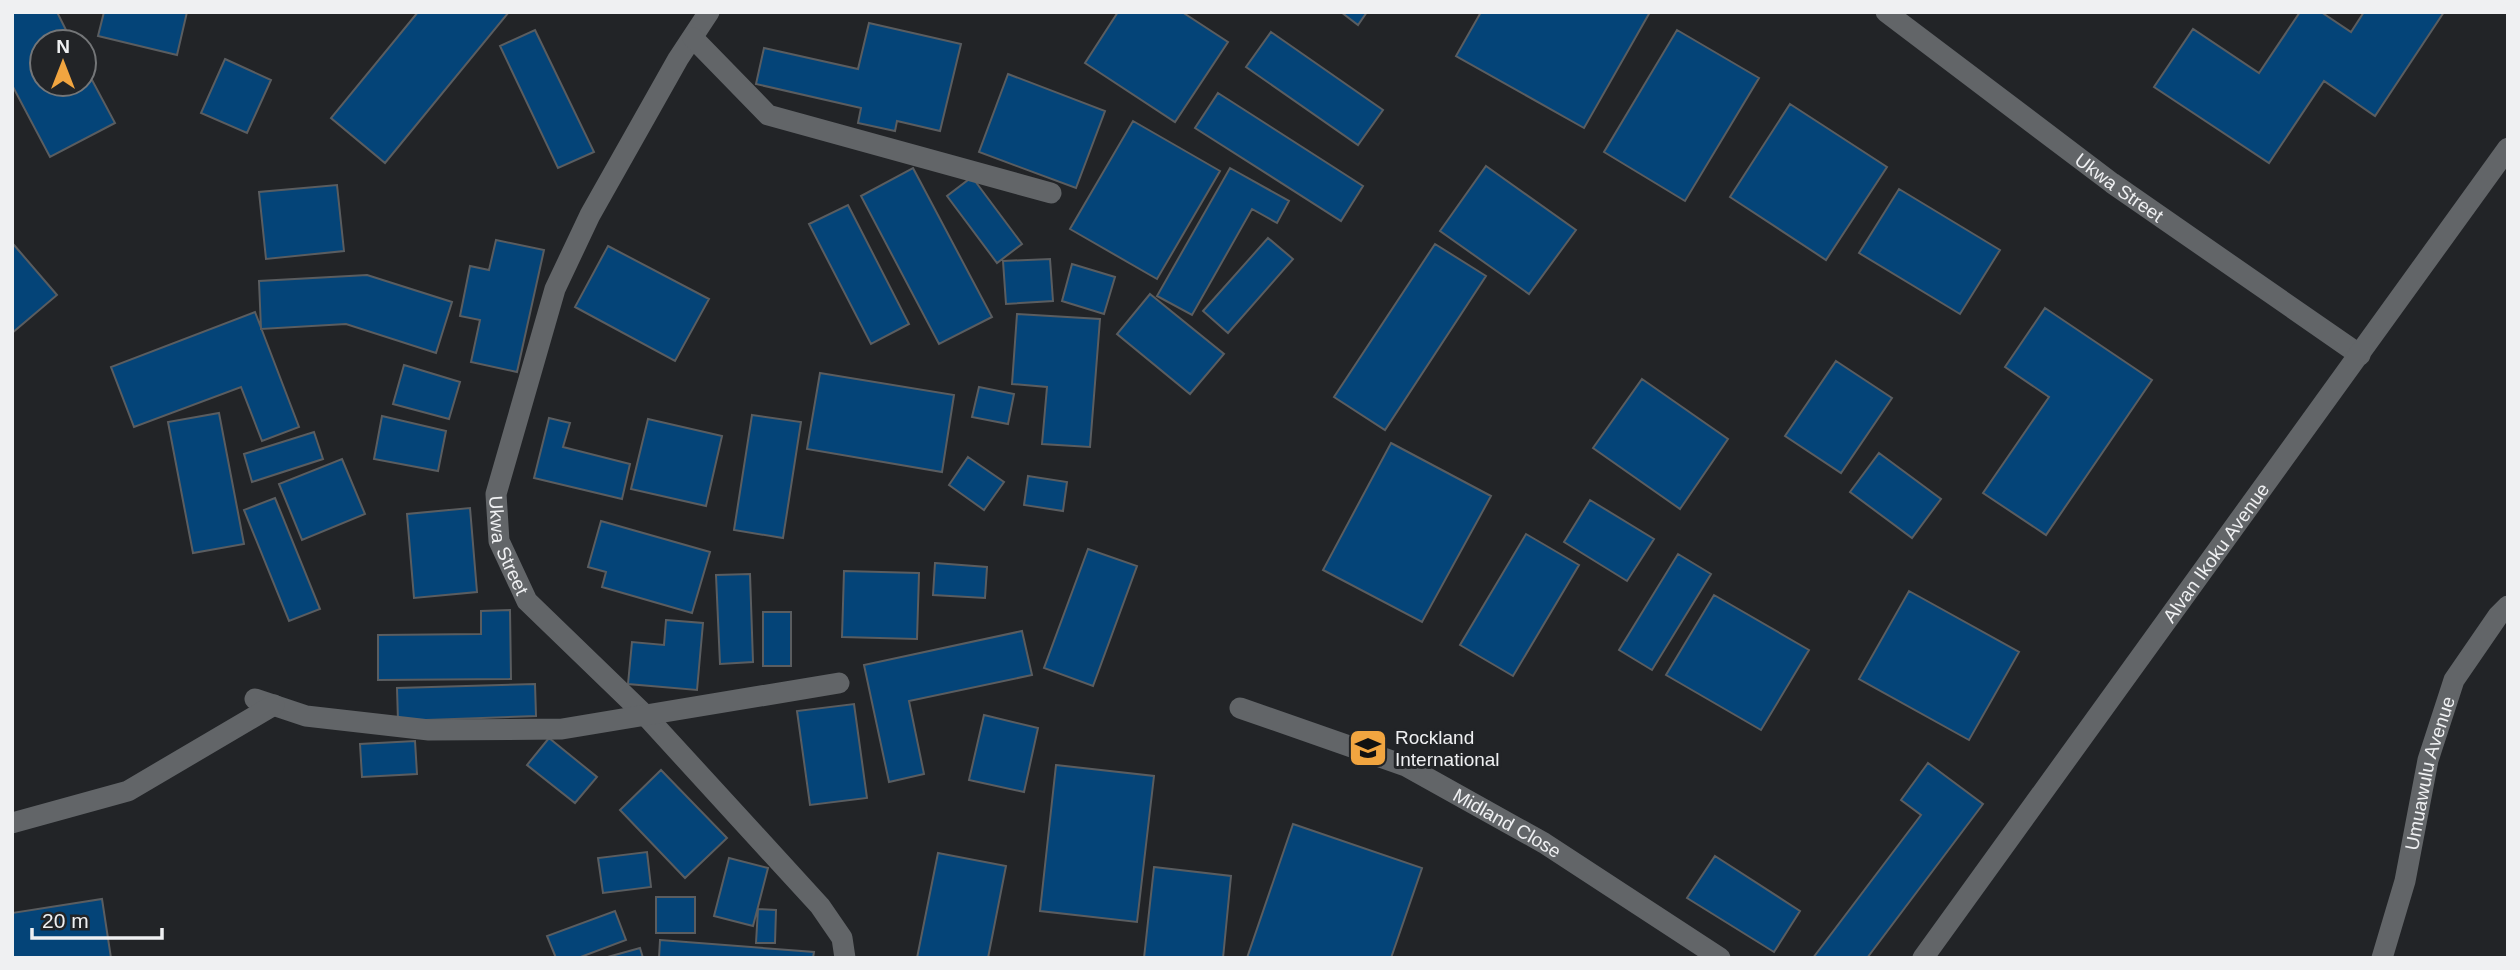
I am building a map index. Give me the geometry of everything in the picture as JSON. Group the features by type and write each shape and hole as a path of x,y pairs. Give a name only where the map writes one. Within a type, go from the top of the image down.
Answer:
{"street":[{"name":"Ukwa Street","path":"709,12 590,215 555,289 496,495 499,541 527,601 646,716 820,906 842,939 845,958"},
{"name":"Ukwa Street","path":"1886,12 2112,183 2360,355"},
{"path":"693,38 768,115 1051,193"},
{"name":"Alvan Ikoku Avenue","path":"1923,958 2508,148"},
{"name":"Umuawulu Avenue","path":"2382,958 2405,881 2428,760 2454,680 2498,616 2508,606"},
{"path":"12,823 128,791 264,702 306,716 429,730 562,729 839,682"},
{"name":"Midland Close","path":"1240,708 1406,766 1544,843 1720,958"}],"building":[{"path":"12,12 57,12 65,28 28,28 28,98 98,98 98,91 115,123 50,157 12,85"},
{"path":"104,12 187,12 177,55 98,36"},
{"path":"418,12 509,12 385,163 331,118"},
{"path":"1118,12 1182,12 1228,42 1175,122 1085,63"},
{"path":"1341,12 1367,12 1358,25"},
{"path":"1481,12 1650,12 1584,128 1456,56"},
{"path":"2300,12 2321,12 2351,32 2364,12 2444,12 2375,116 2324,81 2269,163 2154,87 2193,29 2259,73"},
{"path":"869,23 961,44 940,131 897,121 895,131 858,123 861,108 756,84 764,48 858,69"},
{"path":"535,30 594,152 558,168 500,46"},
{"path":"1677,30 1759,78 1685,201 1604,152"},
{"path":"1271,32 1383,110 1358,145 1246,67"},
{"path":"225,59 271,80 247,133 201,113"},
{"path":"1008,74 1105,111 1076,188 979,152"},
{"path":"1218,93 1363,186 1341,221 1195,128"},
{"path":"1790,104 1887,167 1826,260 1730,197"},
{"path":"1133,121 1220,171 1157,279 1070,229"},
{"path":"1486,166 1576,230 1529,294 1440,231"},
{"path":"913,168 992,317 939,344 861,196"},
{"path":"1230,168 1289,201 1277,223 1252,209 1192,315 1157,296"},
{"path":"972,177 1022,244 997,263 947,196"},
{"path":"337,185 344,251 266,259 259,192"},
{"path":"1899,189 2000,250 1960,314 1859,253"},
{"path":"848,205 909,324 871,344 809,224"},
{"path":"1268,238 1293,259 1228,333 1203,311"},
{"path":"496,240 544,250 517,372 471,362 480,320 460,316 470,266 489,270"},
{"path":"1435,244 1486,276 1385,430 1334,397"},
{"path":"14,245 57,295 12,333 12,246"},
{"path":"608,246 709,299 675,361 575,307"},
{"path":"1050,259 1053,301 1006,304 1003,261"},
{"path":"1072,264 1115,277 1104,314 1062,301"},
{"path":"367,275 452,302 436,353 346,324 261,329 259,281"},
{"path":"1150,294 1224,354 1190,394 1117,334"},
{"path":"2045,308 2152,380 2046,535 1983,493 2049,397 2005,367"},
{"path":"255,312 299,427 262,441 241,387 134,427 111,367"},
{"path":"1017,314 1100,319 1090,447 1042,444 1047,387 1012,384"},
{"path":"1836,361 1892,398 1841,473 1785,436"},
{"path":"404,365 460,382 449,419 393,404"},
{"path":"820,373 954,395 942,472 807,449"},
{"path":"1642,379 1728,439 1680,509 1593,448"},
{"path":"979,387 1014,394 1008,424 972,417"},
{"path":"219,413 244,544 193,553 168,422"},
{"path":"752,415 801,422 783,538 734,530"},
{"path":"382,416 446,431 438,471 374,459"},
{"path":"549,418 570,423 563,447 630,464 622,499 534,478"},
{"path":"648,419 722,436 706,506 631,489"},
{"path":"314,432 323,459 252,482 244,454"},
{"path":"1391,443 1491,496 1422,622 1323,570"},
{"path":"1879,453 1941,499 1912,538 1850,492"},
{"path":"968,457 1004,482 984,510 949,485"},
{"path":"342,459 365,514 302,540 279,484"},
{"path":"1028,476 1067,482 1063,511 1024,505"},
{"path":"275,498 320,609 289,621 244,510"},
{"path":"1590,500 1654,539 1627,581 1564,542"},
{"path":"470,508 477,592 414,598 407,514"},
{"path":"601,521 710,552 692,613 602,587 606,572 588,567"},
{"path":"1526,534 1579,565 1513,676 1460,645"},
{"path":"1088,549 1137,566 1093,686 1044,668"},
{"path":"1678,554 1711,574 1652,670 1619,650"},
{"path":"935,563 987,567 985,598 933,595"},
{"path":"844,571 919,573 917,639 842,637"},
{"path":"750,574 753,662 720,664 716,575"},
{"path":"1909,591 2019,652 1969,740 1859,679"},
{"path":"1714,595 1809,650 1761,730 1666,675"},
{"path":"510,610 511,679 378,680 378,635 481,634 481,611"},
{"path":"763,612 791,612 791,666 763,666"},
{"path":"666,620 703,623 697,690 628,684 632,642 664,645"},
{"path":"1022,631 1032,675 909,701 924,774 889,782 864,665"},
{"path":"535,684 536,716 398,721 397,688"},
{"path":"854,704 867,798 810,805 797,711"},
{"path":"984,715 1038,728 1024,792 969,780"},
{"path":"549,738 597,777 575,803 527,765"},
{"path":"415,741 417,774 362,777 360,744"},
{"path":"1928,763 1983,804 1867,958 1813,958 1921,815 1901,800"},
{"path":"1056,765 1154,776 1137,922 1040,911"},
{"path":"661,770 727,838 685,878 620,810"},
{"path":"1293,824 1422,868 1391,958 1247,958"},
{"path":"647,852 651,887 603,893 598,858"},
{"path":"938,853 1006,866 988,958 917,958"},
{"path":"1715,856 1800,911 1774,952 1687,898"},
{"path":"729,858 768,868 753,926 714,916"},
{"path":"1154,867 1231,876 1223,958 1144,958"},
{"path":"656,897 695,897 695,933 656,933"},
{"path":"102,899 111,958 12,958 12,913"},
{"path":"758,909 776,910 775,943 756,943"},
{"path":"615,911 626,940 578,958 556,958 547,936"},
{"path":"660,940 814,952 813,958 659,958"},
{"path":"640,948 643,958 604,958"}],"place":[{"name":"Rockland International","path":"1368,748"}]}
